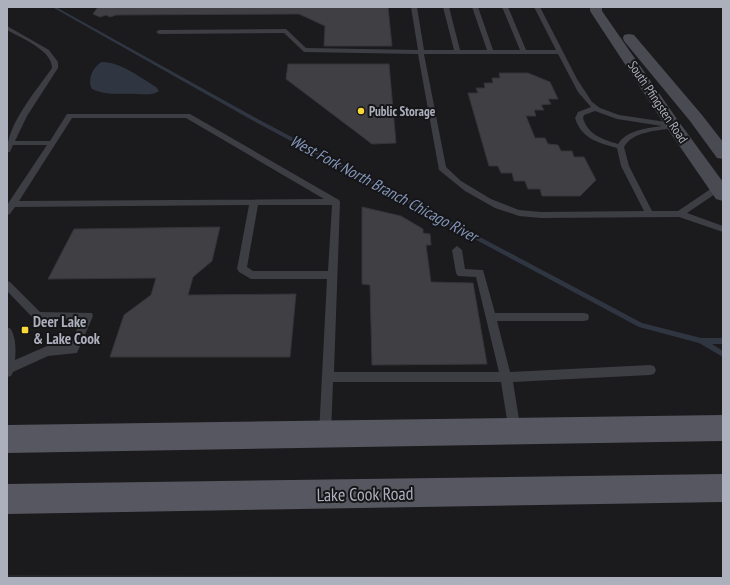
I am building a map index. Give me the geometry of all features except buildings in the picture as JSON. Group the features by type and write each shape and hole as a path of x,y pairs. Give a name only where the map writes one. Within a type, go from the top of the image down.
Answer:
{"main road":[{"name":"South Pfingsten Road","path":"596,7 596,11 673,125 721,192"},
{"name":"South Pfingsten Road","path":"601,7 696,118 723,154"},
{"path":"7,439 723,428"},
{"name":"Lake Cook Road","path":"7,499 723,488"}],"lane":[{"path":"414,7 442,168 451,177 491,203 520,213 541,215 648,213 680,214 723,230"},
{"path":"446,7 457,52"},
{"path":"475,7 491,52"},
{"path":"505,7 524,52"},
{"path":"537,7 584,96 595,108 611,115 623,118 673,125"},
{"path":"7,28 47,51 55,62 55,68 23,116 9,146 52,143"},
{"path":"158,32 286,31 304,50 560,52"},
{"path":"595,108 581,114 579,118 581,126 592,137 620,147"},
{"path":"7,212 70,116 187,116 336,202"},
{"path":"648,213 625,166 620,147 626,138 673,125"},
{"path":"680,214 721,192"},
{"path":"254,202 242,269 251,275 333,275"},
{"path":"13,204 336,202"},
{"path":"325,434 336,202"},
{"path":"457,250 461,274 480,273 506,376 516,432"},
{"path":"8,286 38,316 88,316 73,350 47,351 8,370"},
{"path":"490,316 584,317"},
{"path":"7,332 11,349 8,370"},
{"path":"328,377 506,376 650,370"}],"shaded area":[{"path":"7,575 723,577 723,578 7,578"}],"water":[{"path":"102,62 116,65 137,75 156,87 159,91 154,94 114,94 103,93 92,89 90,82 92,74 96,67"}],"waterway":[{"name":"West Fork North Branch Chicago River","path":"54,7 252,118 641,325 701,341"},
{"name":"West Fork North Branch Chicago River","path":"701,341 723,341"},
{"path":"701,341 723,354"}],"place":[{"name":"Public Storage","path":"361,111"},
{"name":"Deer Lake & Lake Cook","path":"25,330"}]}
